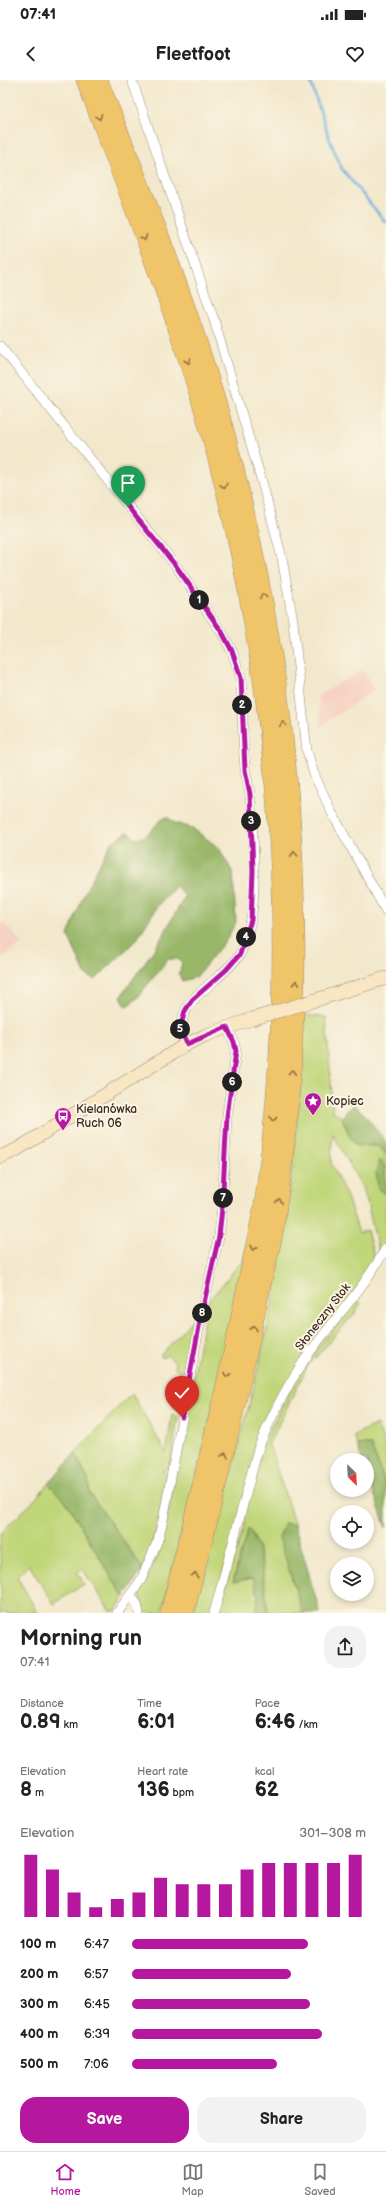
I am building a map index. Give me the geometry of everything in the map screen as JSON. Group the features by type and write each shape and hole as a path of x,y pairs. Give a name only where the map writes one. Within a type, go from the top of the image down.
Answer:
{"highway":[{"path":"85,80 168,304 193,378 215,451 234,526 261,663 272,756 278,838 281,977 274,1106 264,1198 258,1233 222,1401 200,1495 169,1613"},
{"path":"99,80 149,205 206,369 224,428 250,528 274,655 284,726 293,832 297,906 295,1022 287,1135 274,1233 216,1493 185,1613"}],"street":[{"path":"132,80 214,320 260,475 282,558 293,621 307,751 314,774 332,813 386,912"},
{"path":"0,346 176,566 222,632 238,666 241,678 245,770 250,794 253,871 251,920 240,954 226,970 192,1000 185,1011 180,1028 187,1044"},
{"path":"0,1157 16,1150 187,1044 227,1027 386,978"},
{"path":"117,1613 131,1596 150,1562 163,1520 198,1330 219,1236 227,1116 236,1051 234,1042 227,1027"},
{"name":"Słoneczny Stok","path":"214,1613 258,1449 267,1426 304,1362 361,1289 386,1248"},
{"path":"131,1596 137,1604 139,1613"}],"shaded area":[{"path":"363,669 374,690 321,726 318,696"},
{"path":"3,921 22,943 0,960 0,924"}],"green space":[{"path":"167,817 175,823 192,828 219,848 233,873 236,922 226,940 196,977 182,981 179,974 182,963 178,959 168,959 138,997 126,1007 121,996 158,944 185,896 176,886 158,905 137,939 95,980 85,974 68,935 85,892 111,843 128,832 136,839 147,835 158,822"},
{"path":"304,1015 326,1017 333,1111 342,1117 349,1135 378,1146 385,1153 386,1241 379,1255 367,1201 361,1185 333,1134 331,1163 347,1197 359,1233 367,1230 375,1261 269,1417 212,1613 192,1613 227,1489 259,1364 277,1278 284,1234 294,1147"},
{"path":"353,1104 367,1117 386,1142 386,1154 378,1146 356,1146 349,1135 342,1117"},
{"path":"380,1160 386,1170 386,1191 384,1193 378,1188 376,1172"},
{"path":"246,1256 234,1323 162,1613 143,1613 144,1610 139,1595 157,1557 166,1526 207,1303"},
{"path":"356,1301 361,1303 355,1313 307,1367 269,1444 295,1526 285,1523 290,1573 303,1613 268,1613 260,1557 257,1545 248,1528 233,1581 253,1577 258,1595 257,1613 218,1613 245,1523 243,1518 257,1464 270,1429 303,1366"},
{"path":"194,1318 196,1318 186,1370 180,1371 175,1368 175,1362 167,1355 163,1358 160,1356"},
{"path":"179,1375 185,1381 179,1408 173,1408"},
{"path":"132,1393 166,1453 172,1414 178,1417 169,1469 163,1469 164,1473 167,1475 162,1504 159,1505 161,1509 152,1544 143,1569 90,1494 88,1480 75,1453"},
{"path":"377,1424 386,1450 386,1486 371,1445 357,1445 354,1435"},
{"path":"357,1445 371,1445 374,1453 360,1453"},
{"path":"75,1453 88,1480 90,1494 143,1569 125,1596 121,1593 67,1503 48,1484"},
{"path":"374,1453 386,1486 386,1528 374,1494"},
{"path":"48,1484 67,1503 121,1593 125,1596 115,1611 110,1611 83,1570 77,1572 84,1584 54,1604 29,1565 17,1577 38,1613 0,1613 0,1533 31,1504"},
{"path":"285,1523 295,1526 320,1613 303,1613 279,1538"},
{"path":"248,1528 253,1536 260,1556 268,1613 257,1613 258,1595 253,1578 233,1582"}],"waterway":[{"path":"310,80 329,138 342,169 386,223"}],"place":[{"name":"Kopiec","path":"313,1116"},
{"name":"Kielanówka Ruch 06","path":"63,1131"}],"route":[{"path":"128,507 176,566 222,632 232,651 241,678 242,731 245,770 250,794 253,898 249,929 240,954 226,970 192,1000 180,1023 181,1034 187,1044 227,1027 234,1042 236,1051 227,1116 219,1236 201,1316 182,1417"}]}
